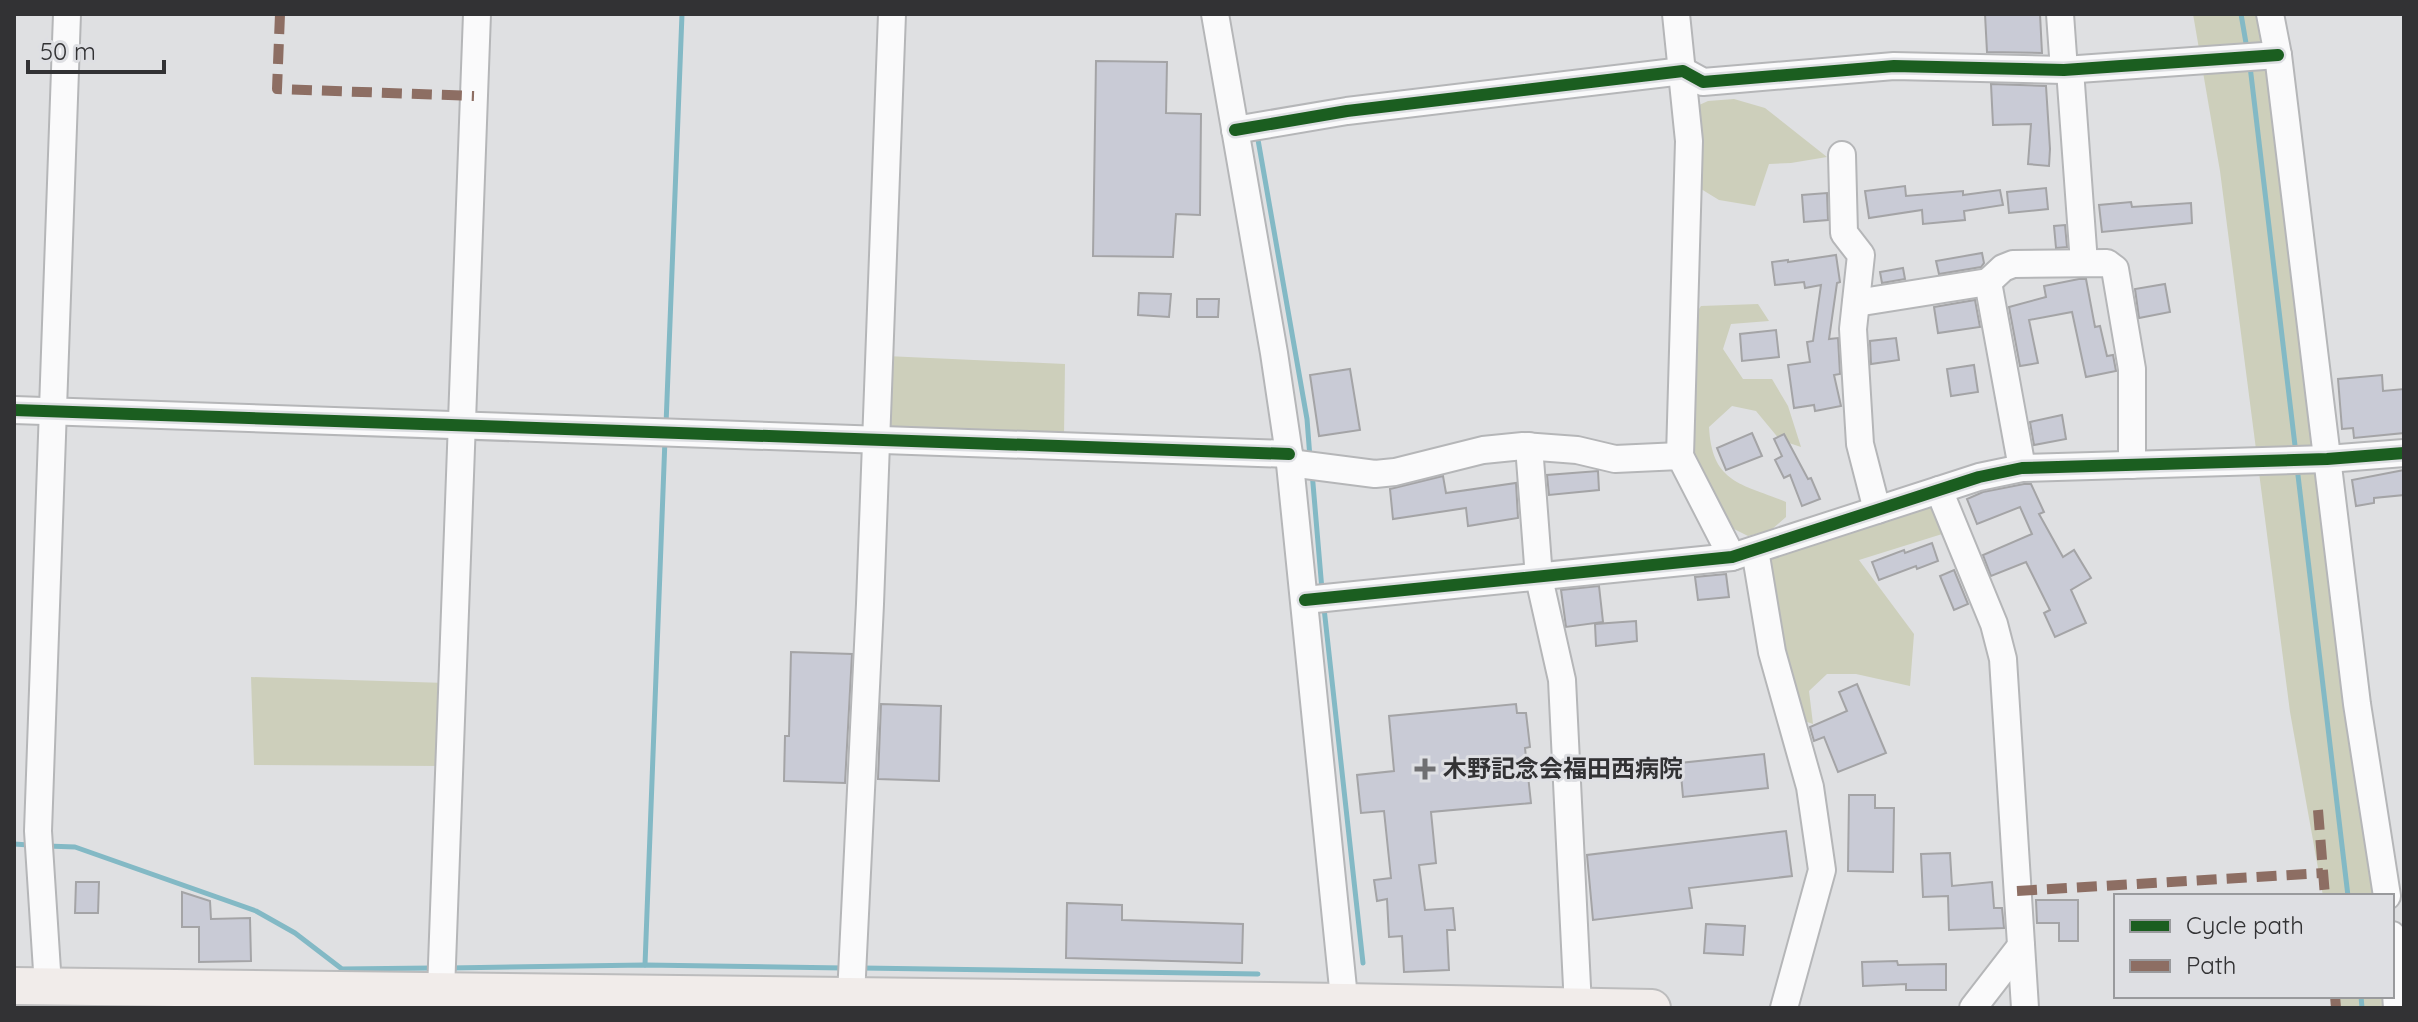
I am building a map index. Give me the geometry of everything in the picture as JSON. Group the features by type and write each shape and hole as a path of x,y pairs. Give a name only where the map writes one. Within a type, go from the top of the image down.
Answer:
{"highway":[{"path":"31,986 1652,1008"}],"street":[{"path":"31,986 67,14"},
{"path":"441,991 477,14"},
{"path":"851,996 892,14"},
{"path":"1215,14 1289,458 1345,1005"},
{"path":"2060,14 2084,263"},
{"path":"2270,14 2272,56 2357,704 2387,894"},
{"path":"1679,16 1689,141 1680,456 1744,553 1810,787 1822,870 1819,890 1784,1008"},
{"path":"1235,130 1347,111 1683,71 1703,82 1894,66 2067,70 2272,56"},
{"path":"1842,155 1844,233 1861,255 1853,329 1860,444 1877,510"},
{"path":"1856,303 1988,282 2003,268 2013,264 2107,263 2115,269 2132,369 2132,465"},
{"path":"1988,282 2022,468"},
{"path":"14,410 1289,458 1375,474 1483,450 1529,446 1577,450 1615,459 1680,456"},
{"path":"1529,446 1539,578 1562,680 1578,1007"},
{"path":"1305,600 1539,578 1744,553 1979,477 2022,468 2327,459 2404,453"},
{"path":"1939,490 1994,624 2003,659 2025,1008"},
{"path":"1973,1008 2021,946"},
{"path":"2397,953 2397,1008"}],"green space":[{"path":"2193,14 2263,14 2383,894 2323,894 2290,712 2220,171"},
{"path":"1734,99 1765,108 1827,157 1769,164 1755,206 1719,200 1688,181 1686,111 1708,101"},
{"path":"1758,304 1769,321 1731,324 1723,349 1743,379 1772,379 1788,406 1801,447 1780,440 1756,411 1732,406 1709,427 1716,460 1731,478 1786,502 1786,517 1771,530 1748,536 1710,517 1680,456 1685,329 1701,306"},
{"path":"886,356 1065,364 1064,436 883,432"},
{"path":"1939,490 1955,530 1859,560 1914,634 1910,686 1856,674 1827,674 1809,691 1813,724 1790,716 1763,547"},
{"path":"251,677 446,683 443,766 254,765"},
{"path":"2337,998 2393,998 2397,1008 2338,1008"}],"building":[{"path":"1985,14 2040,14 2042,53 1987,52"},
{"path":"1096,61 1167,62 1166,113 1201,114 1200,215 1176,214 1173,257 1093,256"},
{"path":"1991,84 2046,86 2049,166 2028,164 2031,124 1993,125"},
{"path":"1905,186 1906,196 1963,191 1963,195 2000,190 2003,205 1964,211 1965,220 1923,224 1922,210 1869,218 1865,191"},
{"path":"2046,188 2048,209 2009,213 2007,192"},
{"path":"1827,193 1828,220 1804,222 1802,195"},
{"path":"2131,202 2132,207 2191,203 2192,223 2102,232 2099,205"},
{"path":"2065,225 2067,247 2056,248 2054,226"},
{"path":"1982,253 1984,263 1981,267 1939,274 1936,261"},
{"path":"1836,255 1840,282 1837,283 1829,339 1838,338 1840,374 1834,375 1841,406 1815,411 1814,405 1794,408 1788,365 1810,362 1807,342 1813,341 1821,285 1805,288 1804,282 1775,285 1772,262"},
{"path":"1903,268 1905,279 1882,283 1880,272"},
{"path":"2086,279 2095,327 2100,326 2107,356 2113,355 2116,371 2086,377 2072,312 2029,320 2038,363 2020,366 2009,307 2046,297 2044,286"},
{"path":"2165,284 2170,312 2139,318 2135,289"},
{"path":"1139,293 1171,294 1169,317 1138,315"},
{"path":"1197,299 1219,299 1218,317 1197,317"},
{"path":"1975,300 1980,327 1938,333 1934,307"},
{"path":"1776,330 1779,357 1742,361 1740,334"},
{"path":"1896,338 1899,360 1871,364 1870,341"},
{"path":"1974,365 1978,392 1951,396 1947,369"},
{"path":"1350,369 1360,430 1319,436 1310,375"},
{"path":"2382,375 2383,391 2404,389 2404,433 2354,438 2353,428 2342,429 2338,379"},
{"path":"2062,415 2066,439 2034,445 2030,422"},
{"path":"1752,433 1762,456 1726,470 1717,448"},
{"path":"1784,434 1820,499 1802,506 1790,475 1784,478 1775,460 1782,456 1774,439"},
{"path":"2404,470 2404,495 2374,498 2374,503 2356,506 2352,480"},
{"path":"1598,471 1599,490 1549,495 1547,475"},
{"path":"1443,476 1446,493 1516,483 1518,518 1468,526 1466,508 1393,519 1390,489"},
{"path":"2031,484 2044,512 2039,514 2063,557 2074,550 2091,578 2071,590 2086,623 2055,637 2044,613 2050,610 2026,562 1991,576 1983,555 2032,534 2020,507 1977,524 1967,499 1983,492"},
{"path":"1932,543 1938,561 1879,580 1872,562"},
{"path":"1954,570 1968,604 1954,610 1940,576"},
{"path":"1726,574 1729,597 1698,600 1695,577"},
{"path":"1599,586 1603,622 1566,627 1561,590"},
{"path":"1636,621 1637,641 1596,646 1595,624"},
{"path":"791,652 852,654 845,783 784,781 785,736 789,736"},
{"path":"1857,684 1886,753 1838,772 1824,737 1814,741 1810,727 1847,711 1839,692"},
{"path":"881,704 941,706 939,781 878,779"},
{"path":"1516,704 1517,713 1526,713 1530,747 1525,748 1531,803 1431,812 1436,863 1419,865 1425,910 1453,908 1455,930 1447,930 1449,970 1404,972 1402,936 1389,937 1387,899 1377,901 1374,880 1391,878 1384,811 1361,813 1357,775 1394,771 1389,716"},
{"path":"1764,754 1768,788 1683,797 1680,763"},
{"path":"1849,795 1875,795 1875,808 1894,808 1893,872 1848,871"},
{"path":"1786,831 1792,876 1689,888 1692,908 1593,920 1587,855"},
{"path":"1950,853 1952,886 1992,882 1994,908 2002,908 2004,928 1949,930 1948,896 1923,897 1921,854"},
{"path":"76,882 99,882 98,913 75,913"},
{"path":"182,892 210,901 211,919 250,918 251,961 199,962 199,927 182,927"},
{"path":"2036,900 2078,900 2078,941 2059,941 2059,923 2037,923"},
{"path":"1067,903 1122,905 1122,920 1243,924 1242,963 1066,958"},
{"path":"1706,924 1745,926 1743,955 1704,953"},
{"path":"1897,961 1898,965 1946,964 1946,990 1906,990 1906,984 1863,986 1862,962"}],"waterway":[{"path":"666,425 682,14"},
{"path":"2241,14 2247,49"},
{"path":"2250,66 2296,454"},
{"path":"1257,134 1307,419 1310,458"},
{"path":"645,965 665,439"},
{"path":"2297,467 2348,894"},
{"path":"1312,472 1322,590"},
{"path":"1324,608 1363,963"},
{"path":"14,844 29,845"},
{"path":"47,846 75,847 256,911 295,933 342,969 432,968"},
{"path":"450,968 645,965 844,968"},
{"path":"862,968 1258,974"},
{"path":"2361,998 2362,1008"}],"marked path":[{"path":"280,14 277,89 474,96"},
{"path":"2318,810 2325,894"},
{"path":"2017,891 2323,873"},
{"path":"2335,998 2336,1008"}],"cycle path":[{"path":"1235,130 1347,111 1683,71 1703,82 1894,66 2064,70 2278,55"},
{"path":"14,410 1289,454"},
{"path":"1305,600 1732,557 1979,477 2022,468 2327,459 2404,453"}],"place":[{"name":"木野記念会福田西病院","path":"1425,769"}]}
